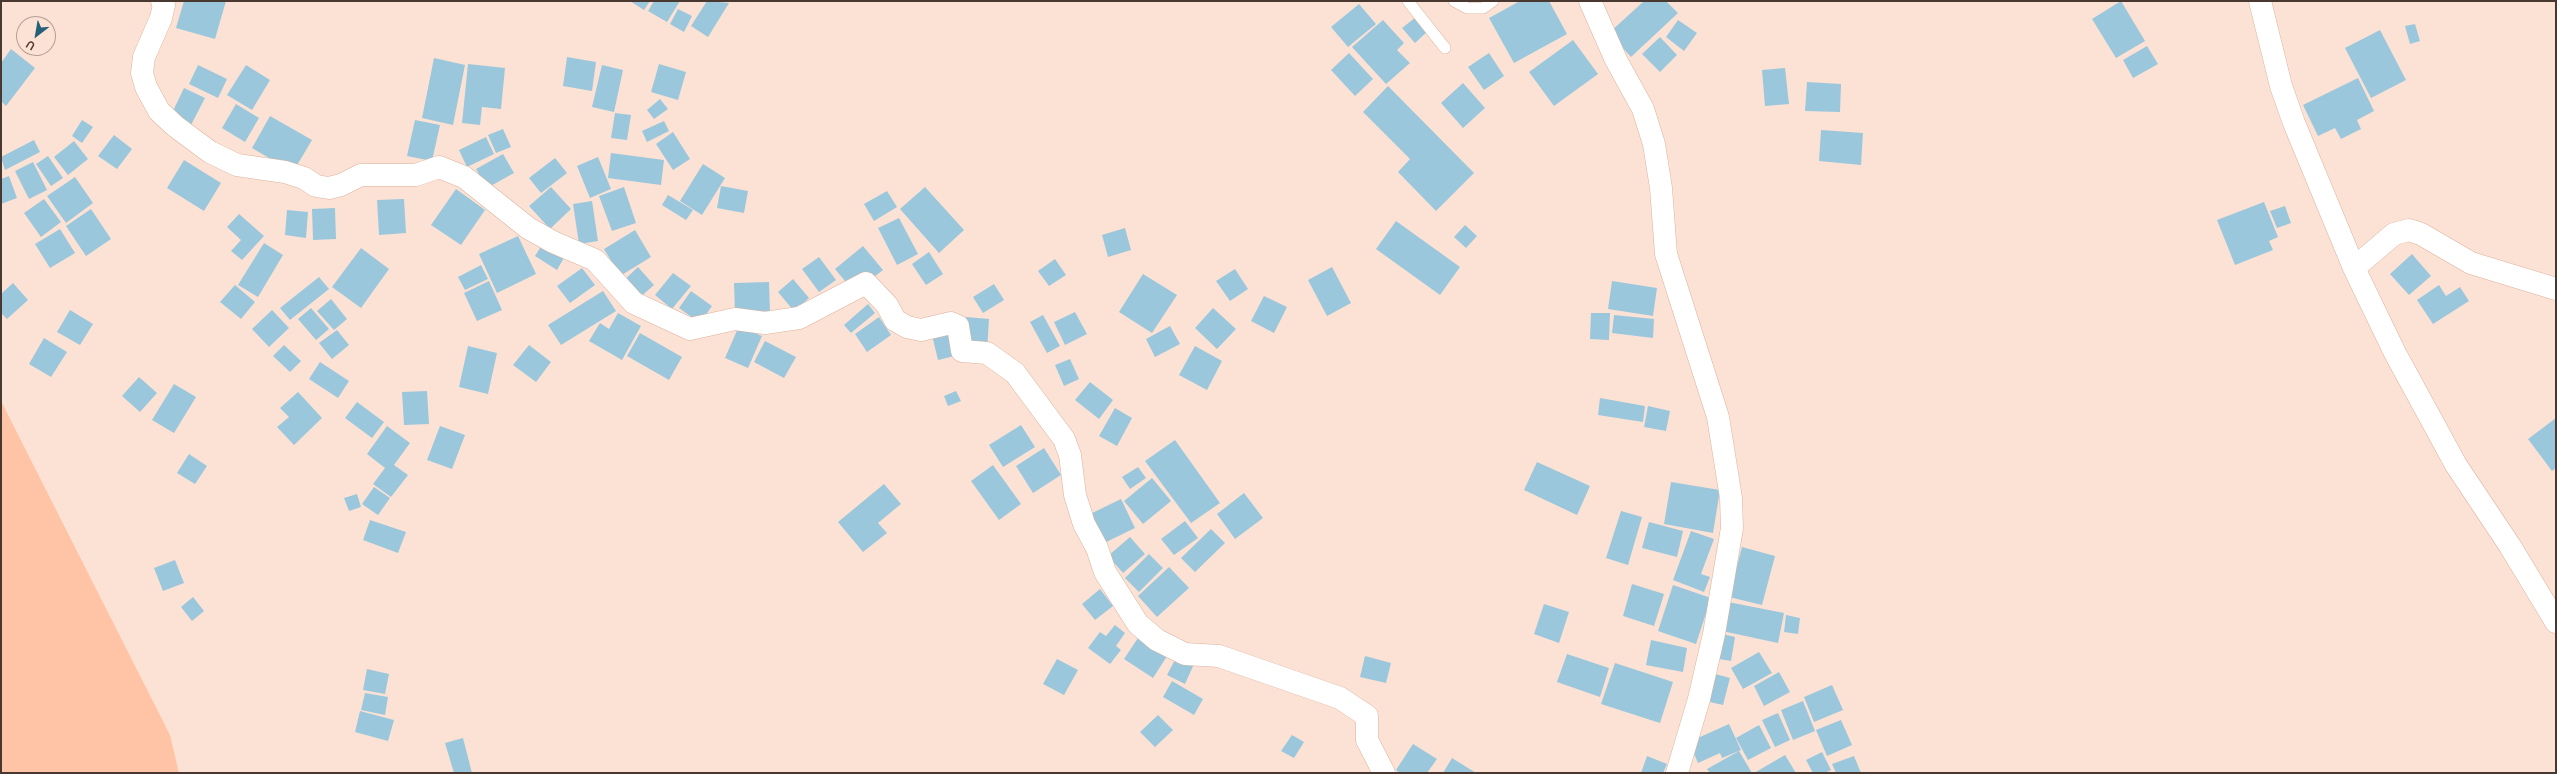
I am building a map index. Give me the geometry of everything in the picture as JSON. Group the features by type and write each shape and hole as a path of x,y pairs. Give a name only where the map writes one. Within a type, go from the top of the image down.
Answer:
{"street":[{"path":"162,1 164,5 161,18 144,57 142,73 146,87 159,111 175,126 210,152 237,165 285,172 304,178 316,186 329,188 341,185 361,175 416,175 439,167 464,177 528,228 553,242 595,260 634,303 690,329 735,319 764,323 799,318 866,283 887,305 895,320 907,327 921,330 951,323 958,326 962,351 987,353 1015,373 1064,439 1070,455 1075,495 1084,524 1097,548 1105,572 1138,624 1157,640 1185,654 1219,656 1340,698 1367,716 1367,740 1384,773"},
{"path":"1590,1 1616,60 1643,109 1654,144 1661,188 1666,254 1718,417 1731,498 1732,528 1714,634 1699,699 1677,773"},
{"path":"2260,1 2281,86 2294,123 2354,268 2395,353 2456,464 2510,546 2556,622"},
{"path":"2354,268 2394,234 2409,230 2471,263 2556,289"}],"lane":[{"path":"1408,1 1445,48"},
{"path":"1454,1 1467,8 1483,8 1493,1"}],"shaded area":[{"path":"1,401 170,735 179,773 1,773"}],"building":[{"path":"184,1 226,1 215,39 176,28"},
{"path":"630,1 650,1 644,10"},
{"path":"654,1 680,1 667,22 648,11"},
{"path":"707,1 729,3 708,37 691,26"},
{"path":"1520,1 1549,1 1567,34 1514,63 1489,18"},
{"path":"1644,1 1666,1 1678,13 1631,57 1609,33"},
{"path":"2121,1 2145,41 2116,58 2092,19"},
{"path":"1359,4 1376,24 1348,47 1331,27"},
{"path":"678,9 692,16 684,32 670,24"},
{"path":"1416,17 1428,31 1415,43 1402,28"},
{"path":"1383,20 1404,43 1397,50 1410,63 1386,84 1352,47"},
{"path":"1678,20 1697,33 1684,51 1666,37"},
{"path":"2415,24 2420,41 2410,44 2405,26"},
{"path":"2380,30 2406,80 2371,98 2345,48"},
{"path":"1660,37 1677,55 1660,72 1642,54"},
{"path":"1573,40 1598,74 1554,106 1529,72"},
{"path":"2147,46 2158,64 2133,78 2123,60"},
{"path":"11,49 16,53 16,56 20,56 35,68 6,106 1,101 1,63"},
{"path":"1349,53 1373,79 1355,96 1331,70"},
{"path":"1489,53 1504,76 1484,90 1468,67"},
{"path":"567,57 596,62 592,91 563,86"},
{"path":"434,58 465,65 453,125 422,118"},
{"path":"468,64 505,68 501,109 482,107 480,125 462,123"},
{"path":"659,64 686,72 678,100 651,92"},
{"path":"198,65 227,79 218,98 189,84"},
{"path":"246,65 270,80 252,110 227,95"},
{"path":"602,65 623,70 614,112 592,107"},
{"path":"1785,68 1789,104 1765,106 1762,70"},
{"path":"2358,78 2374,111 2357,120 2361,129 2341,139 2335,128 2318,136 2303,105"},
{"path":"1807,82 1841,84 1840,112 1805,111"},
{"path":"1463,83 1485,108 1463,128 1441,103"},
{"path":"1388,86 1474,173 1436,211 1398,172 1410,159 1363,112"},
{"path":"184,88 205,98 191,125 171,115"},
{"path":"660,99 668,109 654,119 647,110"},
{"path":"236,104 259,118 245,142 222,128"},
{"path":"615,113 631,115 627,140 611,138"},
{"path":"270,116 312,140 293,172 252,148"},
{"path":"82,120 93,127 82,143 72,136"},
{"path":"415,120 440,125 432,161 407,156"},
{"path":"664,121 669,131 647,142 642,131"},
{"path":"503,129 511,147 496,153 488,135"},
{"path":"1821,130 1863,133 1861,165 1819,161"},
{"path":"673,132 690,159 673,170 656,144"},
{"path":"114,135 132,149 117,169 98,156"},
{"path":"486,137 494,154 467,167 459,150"},
{"path":"34,140 40,152 5,170 1,157"},
{"path":"74,141 88,159 68,175 54,157"},
{"path":"611,153 664,160 661,185 608,178"},
{"path":"503,154 514,173 487,188 476,169"},
{"path":"48,156 63,178 51,186 36,164"},
{"path":"598,157 611,189 590,198 577,166"},
{"path":"555,158 567,173 541,193 529,178"},
{"path":"184,160 221,183 204,211 167,188"},
{"path":"33,162 47,190 29,199 15,171"},
{"path":"703,164 725,178 702,215 680,201"},
{"path":"9,176 17,198 1,204 1,179"},
{"path":"75,177 93,203 66,223 47,196"},
{"path":"721,186 748,191 744,213 717,208"},
{"path":"551,187 571,209 550,229 529,206"},
{"path":"624,187 636,223 612,231 599,196"},
{"path":"925,187 964,230 939,253 900,209"},
{"path":"456,189 485,210 461,245 431,225"},
{"path":"887,191 897,207 874,221 864,204"},
{"path":"668,195 693,210 686,220 662,205"},
{"path":"44,199 61,222 41,237 24,213"},
{"path":"404,199 406,233 379,235 377,200"},
{"path":"592,201 598,241 579,244 573,204"},
{"path":"2264,202 2278,237 2269,241 2273,250 2235,265 2217,220"},
{"path":"2285,206 2291,223 2277,228 2270,211"},
{"path":"335,208 336,239 313,240 312,209"},
{"path":"91,209 111,239 86,256 66,226"},
{"path":"287,210 308,212 306,238 285,235"},
{"path":"239,214 264,236 242,260 231,251 241,240 227,227"},
{"path":"899,218 918,254 897,265 878,228"},
{"path":"1396,221 1460,267 1440,295 1376,249"},
{"path":"1465,225 1477,236 1466,248 1454,237"},
{"path":"1125,228 1131,250 1108,257 1102,235"},
{"path":"60,229 75,253 50,268 35,244"},
{"path":"635,230 651,257 620,276 604,249"},
{"path":"518,236 536,274 497,293 479,254"},
{"path":"264,243 283,255 258,297 238,285"},
{"path":"543,243 565,256 557,270 535,256"},
{"path":"863,246 883,270 870,280 850,287 835,269"},
{"path":"361,248 389,269 361,308 332,287"},
{"path":"929,252 943,274 926,285 912,264"},
{"path":"2412,254 2431,276 2409,295 2390,274"},
{"path":"819,257 836,280 819,292 802,269"},
{"path":"1055,259 1066,275 1049,286 1038,271"},
{"path":"481,265 488,279 465,290 458,277"},
{"path":"638,267 654,285 637,300 622,282"},
{"path":"1332,267 1351,303 1327,316 1308,280"},
{"path":"582,268 595,285 570,303 557,286"},
{"path":"1235,269 1248,289 1230,301 1216,281"},
{"path":"673,273 691,286 672,309 655,295"},
{"path":"1143,274 1177,295 1152,333 1119,312"},
{"path":"319,277 329,289 290,320 280,308"},
{"path":"793,279 809,298 794,311 778,292"},
{"path":"489,281 502,310 477,321 464,293"},
{"path":"1612,281 1657,288 1653,316 1608,309"},
{"path":"769,282 770,312 735,313 734,283"},
{"path":"13,283 28,300 7,319 1,313 1,294"},
{"path":"994,284 1004,300 983,313 973,297"},
{"path":"235,285 255,302 241,319 220,302"},
{"path":"2439,285 2446,296 2460,287 2469,301 2433,324 2417,300"},
{"path":"603,291 616,311 561,345 548,325"},
{"path":"691,291 712,306 700,323 679,308"},
{"path":"1264,296 1287,307 1274,333 1251,321"},
{"path":"331,299 347,319 334,330 317,311"},
{"path":"868,304 875,313 851,333 844,325"},
{"path":"311,308 329,329 316,340 298,319"},
{"path":"1213,308 1236,329 1217,349 1195,328"},
{"path":"70,310 93,324 80,345 57,332"},
{"path":"272,310 289,328 269,347 252,329"},
{"path":"1075,312 1087,334 1065,345 1054,322"},
{"path":"618,313 641,326 622,360 589,341 600,323 609,329"},
{"path":"1591,313 1610,313 1609,340 1590,339"},
{"path":"1043,315 1060,346 1047,353 1030,322"},
{"path":"1614,315 1654,319 1653,338 1612,333"},
{"path":"879,317 891,335 867,352 855,334"},
{"path":"966,317 989,319 987,352 963,350"},
{"path":"739,326 762,336 748,368 725,358"},
{"path":"952,326 959,355 938,360 931,331"},
{"path":"1170,326 1180,344 1155,357 1146,339"},
{"path":"337,330 349,345 332,359 319,343"},
{"path":"640,333 682,357 669,380 627,356"},
{"path":"44,338 67,352 51,377 29,364"},
{"path":"765,341 796,357 784,378 754,362"},
{"path":"284,345 301,361 290,372 273,356"},
{"path":"529,345 551,362 536,382 513,365"},
{"path":"468,346 497,353 488,394 459,387"},
{"path":"1195,346 1222,361 1207,390 1179,375"},
{"path":"1070,359 1079,379 1064,386 1055,365"},
{"path":"320,362 349,381 338,398 309,379"},
{"path":"139,377 157,393 140,412 122,396"},
{"path":"1090,382 1113,400 1099,419 1075,400"},
{"path":"174,384 196,397 174,433 152,420"},
{"path":"427,391 429,424 404,425 402,392"},
{"path":"956,391 961,401 948,406 944,396"},
{"path":"298,392 322,418 294,445 277,427 289,417 280,408"},
{"path":"1600,398 1645,406 1643,422 1598,415"},
{"path":"357,402 384,422 372,438 345,418"},
{"path":"1648,406 1670,411 1666,431 1644,427"},
{"path":"1115,408 1132,418 1117,446 1099,436"},
{"path":"2556,418 2556,468 2552,471 2528,439"},
{"path":"1021,425 1035,447 1003,467 989,445"},
{"path":"387,426 410,443 394,465 408,475 391,497 373,484 385,468 367,454"},
{"path":"440,426 465,435 452,469 427,460"},
{"path":"1175,440 1220,503 1191,523 1145,461"},
{"path":"1044,448 1061,475 1033,493 1016,466"},
{"path":"189,454 207,466 195,484 177,473"},
{"path":"1537,462 1590,486 1577,515 1524,490"},
{"path":"993,465 1021,504 999,520 971,481"},
{"path":"1138,467 1146,478 1130,489 1122,477"},
{"path":"1152,478 1171,501 1143,524 1124,501"},
{"path":"1671,482 1720,490 1713,533 1664,524"},
{"path":"884,484 901,504 878,523 887,533 863,552 838,522"},
{"path":"374,487 390,498 378,515 362,504"},
{"path":"1244,493 1263,518 1235,539 1217,514"},
{"path":"357,494 361,507 349,511 344,498"},
{"path":"1121,499 1135,528 1100,545 1086,516"},
{"path":"1621,511 1642,517 1628,565 1606,558"},
{"path":"370,520 406,532 398,553 363,540"},
{"path":"1185,521 1198,538 1174,555 1161,539"},
{"path":"1649,522 1683,531 1677,557 1642,548"},
{"path":"1211,529 1225,543 1195,572 1181,558"},
{"path":"1691,531 1714,539 1701,574 1710,577 1704,592 1673,580"},
{"path":"1130,537 1145,554 1123,573 1108,556"},
{"path":"1742,547 1775,556 1762,605 1729,597"},
{"path":"1149,554 1163,568 1139,592 1125,578"},
{"path":"175,560 184,583 163,591 154,568"},
{"path":"1169,567 1189,588 1157,617 1138,596"},
{"path":"1632,584 1664,594 1654,626 1623,616"},
{"path":"1673,585 1711,598 1696,644 1658,631"},
{"path":"1100,589 1113,606 1095,620 1082,604"},
{"path":"193,597 204,611 192,621 181,607"},
{"path":"1728,602 1784,613 1778,643 1722,631"},
{"path":"1544,604 1569,612 1559,643 1534,634"},
{"path":"1786,615 1800,618 1798,634 1784,632"},
{"path":"1115,625 1125,633 1116,646 1121,650 1110,664 1088,648 1100,632 1106,636"},
{"path":"1718,633 1735,637 1731,661 1713,658"},
{"path":"1140,635 1169,653 1153,678 1124,659"},
{"path":"1651,640 1687,648 1683,672 1646,665"},
{"path":"1759,652 1772,673 1743,689 1731,668"},
{"path":"1567,654 1609,668 1600,697 1557,682"},
{"path":"1177,656 1194,664 1185,684 1167,675"},
{"path":"1365,656 1391,663 1386,683 1360,677"},
{"path":"1057,659 1078,670 1064,695 1043,684"},
{"path":"1615,663 1673,682 1660,723 1601,704"},
{"path":"367,669 389,674 385,694 363,690"},
{"path":"1708,672 1730,678 1723,705 1701,700"},
{"path":"1779,672 1790,692 1764,706 1754,686"},
{"path":"1172,681 1203,699 1194,715 1163,697"},
{"path":"1832,685 1843,710 1814,722 1804,697"},
{"path":"365,693 388,697 385,715 361,710"},
{"path":"1803,701 1815,731 1793,740 1781,710"},
{"path":"360,711 394,720 388,741 355,732"},
{"path":"1778,713 1790,740 1775,747 1762,720"},
{"path":"1158,715 1173,730 1155,747 1140,732"},
{"path":"1841,720 1852,745 1827,756 1816,730"},
{"path":"1729,724 1741,750 1722,758 1720,753 1698,763 1689,742"},
{"path":"1759,725 1771,748 1748,760 1736,738"},
{"path":"1292,735 1304,742 1294,758 1281,751"},
{"path":"463,738 472,773 454,773 445,743"},
{"path":"1413,744 1437,759 1427,773 1400,773 1396,770"},
{"path":"1739,751 1752,773 1710,773 1707,769"},
{"path":"1822,752 1831,770 1825,773 1813,773 1806,760"},
{"path":"1785,755 1796,773 1754,773"},
{"path":"1647,756 1667,764 1663,773 1641,773"},
{"path":"1854,756 1861,773 1836,773 1832,764"},
{"path":"1452,758 1476,773 1443,773"}]}
